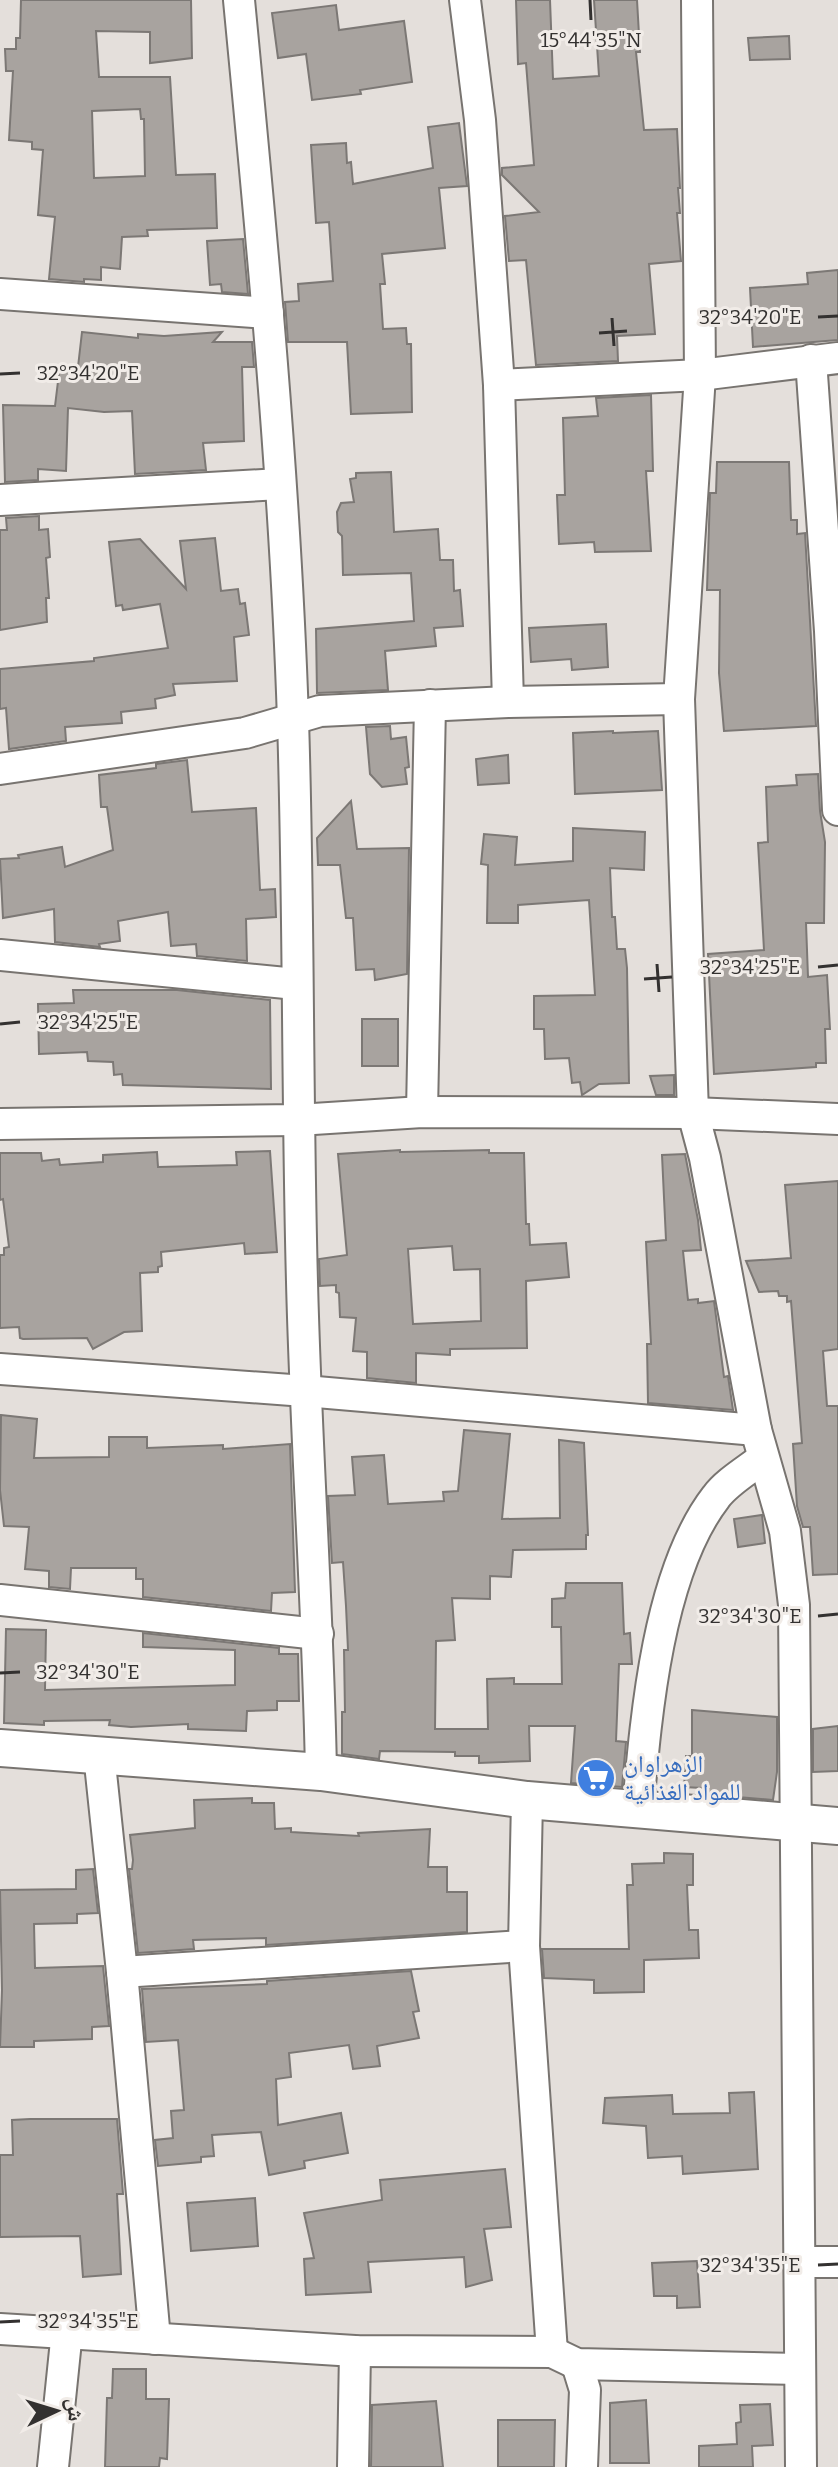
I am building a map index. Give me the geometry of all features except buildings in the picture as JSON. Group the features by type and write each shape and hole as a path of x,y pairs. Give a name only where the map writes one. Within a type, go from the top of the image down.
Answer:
{"street":[{"path":"239,0 268,313 293,720 305,1391 318,1634 321,1772"},
{"path":"465,0 480,120 499,385 508,702"},
{"path":"697,0 700,375 679,699 693,1113 705,1158 760,1444 785,1531 794,1605 801,2467"},
{"path":"0,294 268,313"},
{"path":"499,385 700,375 824,359 830,631 838,810"},
{"path":"0,500 280,484"},
{"path":"0,769 245,733 320,711 508,702 679,699"},
{"path":"422,1112 430,705"},
{"path":"0,955 296,984"},
{"path":"0,1124 298,1120 422,1112 693,1113 838,1119"},
{"path":"0,1369 305,1391 760,1444"},
{"path":"638,1808 646,1712 662,1634 681,1566 697,1524 718,1493 760,1444"},
{"path":"0,1600 318,1634"},
{"path":"0,1748 321,1772 527,1800 838,1826"},
{"path":"99,1754 155,2339"},
{"path":"527,1800 524,1946 564,2358 585,2390 582,2467"},
{"path":"122,1972 524,1946"},
{"path":"801,2262 838,2262"},
{"path":"0,2329 355,2351 800,2369"},
{"path":"53,2467 67,2331"},
{"path":"353,2467 355,2351"}],"place":[{"name":"الزهراوان للمواد الغذائية","path":"596,1778"}]}
